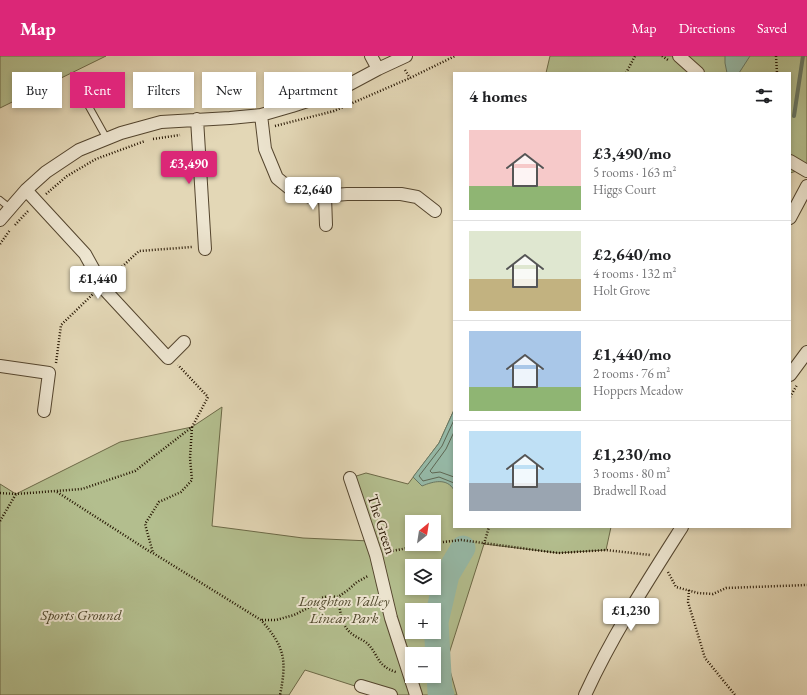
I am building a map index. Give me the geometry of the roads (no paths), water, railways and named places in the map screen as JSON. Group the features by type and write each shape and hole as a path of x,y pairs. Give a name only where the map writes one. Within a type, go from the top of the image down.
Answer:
{"street":[{"path":"371,56 378,69"},
{"path":"0,220 26,190 46,172 79,150 121,133 161,122 261,115 335,92 406,56"},
{"path":"679,56 696,71"},
{"path":"261,115 265,149 277,178 293,191 310,197 348,194 401,194 417,197 435,211"},
{"path":"197,119 205,249"},
{"path":"791,162 807,171"},
{"path":"791,216 807,186"},
{"path":"26,190 86,254 105,290 168,358 184,342"},
{"path":"325,196 326,225"},
{"path":"791,374 807,352"},
{"path":"0,366 49,373 44,411"},
{"name":"The Green","path":"350,478 376,555 391,618 416,695"},
{"path":"585,695 602,659 661,559 681,528"},
{"path":"361,686 391,695"}],"lane":[{"path":"90,108 107,139"},
{"path":"0,200 10,208"}],"water":[{"path":"725,56 750,56 740,72 727,72"},
{"path":"453,412 453,489 444,482 436,482 422,486 413,477 439,443"}],"waterway":[{"path":"794,116 803,56"},
{"path":"442,695 440,692 436,622 447,575 463,548"}],"park label":[{"name":"Loughton Valley Linear Park","path":"344,608"},
{"name":"Sports Ground","path":"81,614"}]}
